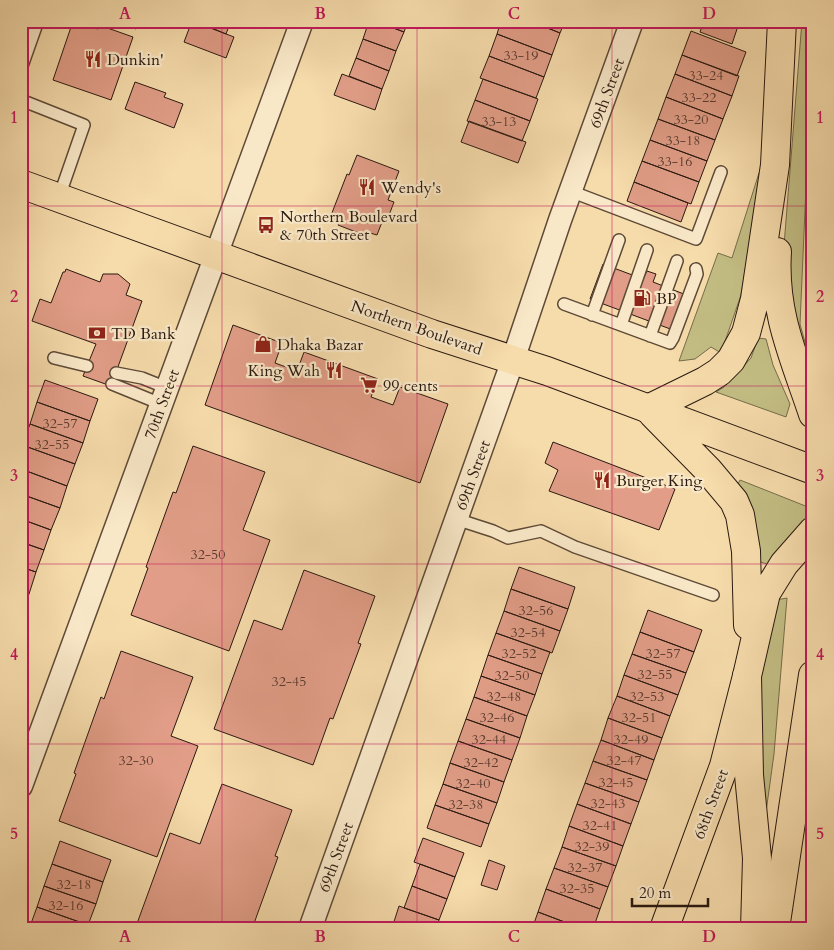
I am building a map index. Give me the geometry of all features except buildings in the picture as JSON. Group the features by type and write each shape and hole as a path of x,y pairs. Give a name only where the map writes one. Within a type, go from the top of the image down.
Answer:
{"main road":[{"path":"782,21 775,165 778,225 775,275 787,342 813,414"},
{"path":"756,929 757,858 749,775 748,594 746,551 740,515 734,501 724,487 648,409 719,372 731,360 739,347 746,333 755,299 775,165"},
{"name":"Northern Boulevard","path":"21,184 432,334 547,371 813,470"},
{"path":"747,676 766,593 784,564 813,531"},
{"path":"775,929 813,675"},
{"name":"68th Street","path":"664,929 724,766 747,676"}],"street":[{"name":"70th Street","path":"21,786 302,21"},
{"name":"69th Street","path":"310,929 513,360 570,191 632,21"}],"lane":[{"path":"21,69 38,21"},
{"path":"21,100 84,125 59,197"},
{"path":"570,191 696,239 721,172"},
{"path":"592,315 619,240"},
{"path":"621,326 647,250"},
{"path":"650,336 677,260"},
{"path":"564,304 670,343 697,274 696,269"},
{"path":"116,373 142,378 164,396"},
{"path":"112,384 164,396"},
{"path":"456,520 493,531 508,538 541,531 575,547 713,595"}],"shaded area":[{"path":"802,21 808,21 806,187 800,324 811,364 790,322 783,258"},
{"path":"759,173 757,201 741,295 721,353 711,347 695,359 679,361 718,253 732,258"},
{"path":"758,338 766,339 773,365 790,404 786,417 716,392 724,387 751,358"},
{"path":"740,480 813,509 813,518 767,564 757,561 738,484"},
{"path":"787,598 774,754 762,841 759,670 776,600"}],"place":[{"name":"Dunkin'","path":"93,59"},
{"name":"Wendy's","path":"367,187"},
{"name":"Northern Boulevard & 70th Street","path":"266,225"},
{"name":"BP","path":"642,298"},
{"name":"TD Bank","path":"97,333"},
{"name":"Dhaka Bazar","path":"263,344"},
{"name":"King Wah","path":"334,370"},
{"name":"99 cents","path":"369,385"},
{"name":"Burger King","path":"602,480"}]}
